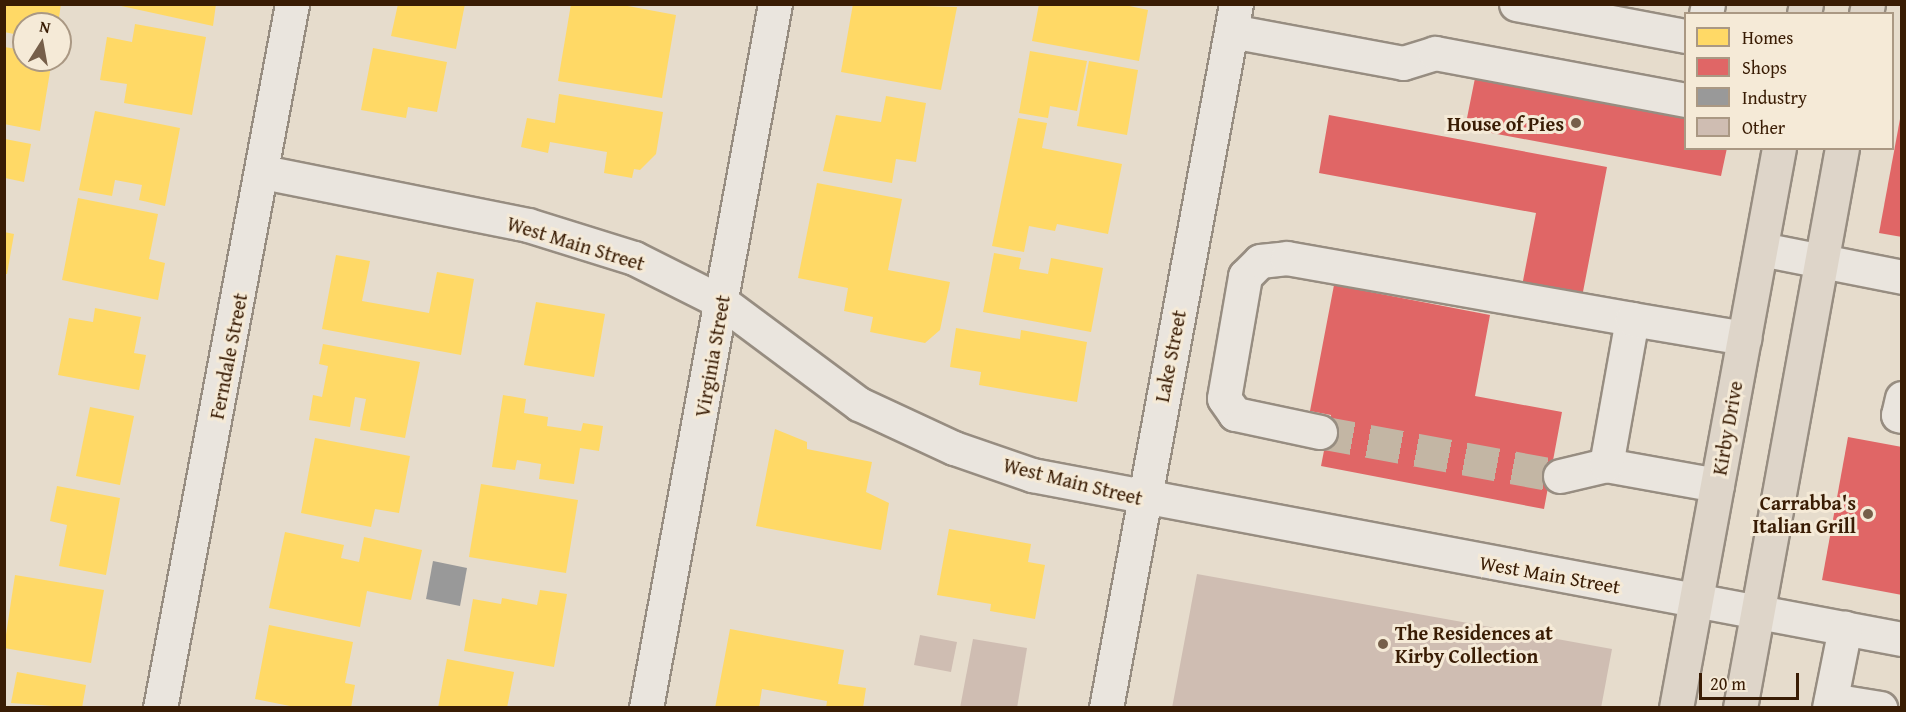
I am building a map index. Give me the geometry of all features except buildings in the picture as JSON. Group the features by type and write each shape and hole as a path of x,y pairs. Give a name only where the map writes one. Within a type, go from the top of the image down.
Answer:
{"main road":[{"name":"Kirby Drive","path":"1676,708 1779,150"},
{"path":"1740,708 1842,150"}],"street":[{"name":"Ferndale Street","path":"160,708 263,172 292,4"},
{"name":"Virginia Street","path":"646,708 775,4"},
{"path":"1516,4 1684,36"},
{"path":"1233,18 1404,63 1435,53 1684,100"},
{"name":"Lake Street","path":"1106,708 1233,18"},
{"name":"West Main Street","path":"263,172 528,225 634,258 722,302 870,409 954,448 1032,475 1144,499 1902,639"},
{"path":"1761,249 1902,277"},
{"path":"1320,432 1235,414 1224,398 1245,276 1260,261 1287,258 1744,338"},
{"path":"1606,465 1632,320"},
{"path":"1902,398 1898,415 1902,416"},
{"path":"1560,476 1606,465 1717,485"},
{"path":"1845,628 1830,704 1880,708"}],"tunnel":[{"path":"1320,432 1560,476"}],"place":[{"name":"House of Pies","path":"1576,123"},
{"name":"Carrabba's Italian Grill","path":"1868,514"},
{"name":"The Residences at Kirby Collection","path":"1383,644"}]}
